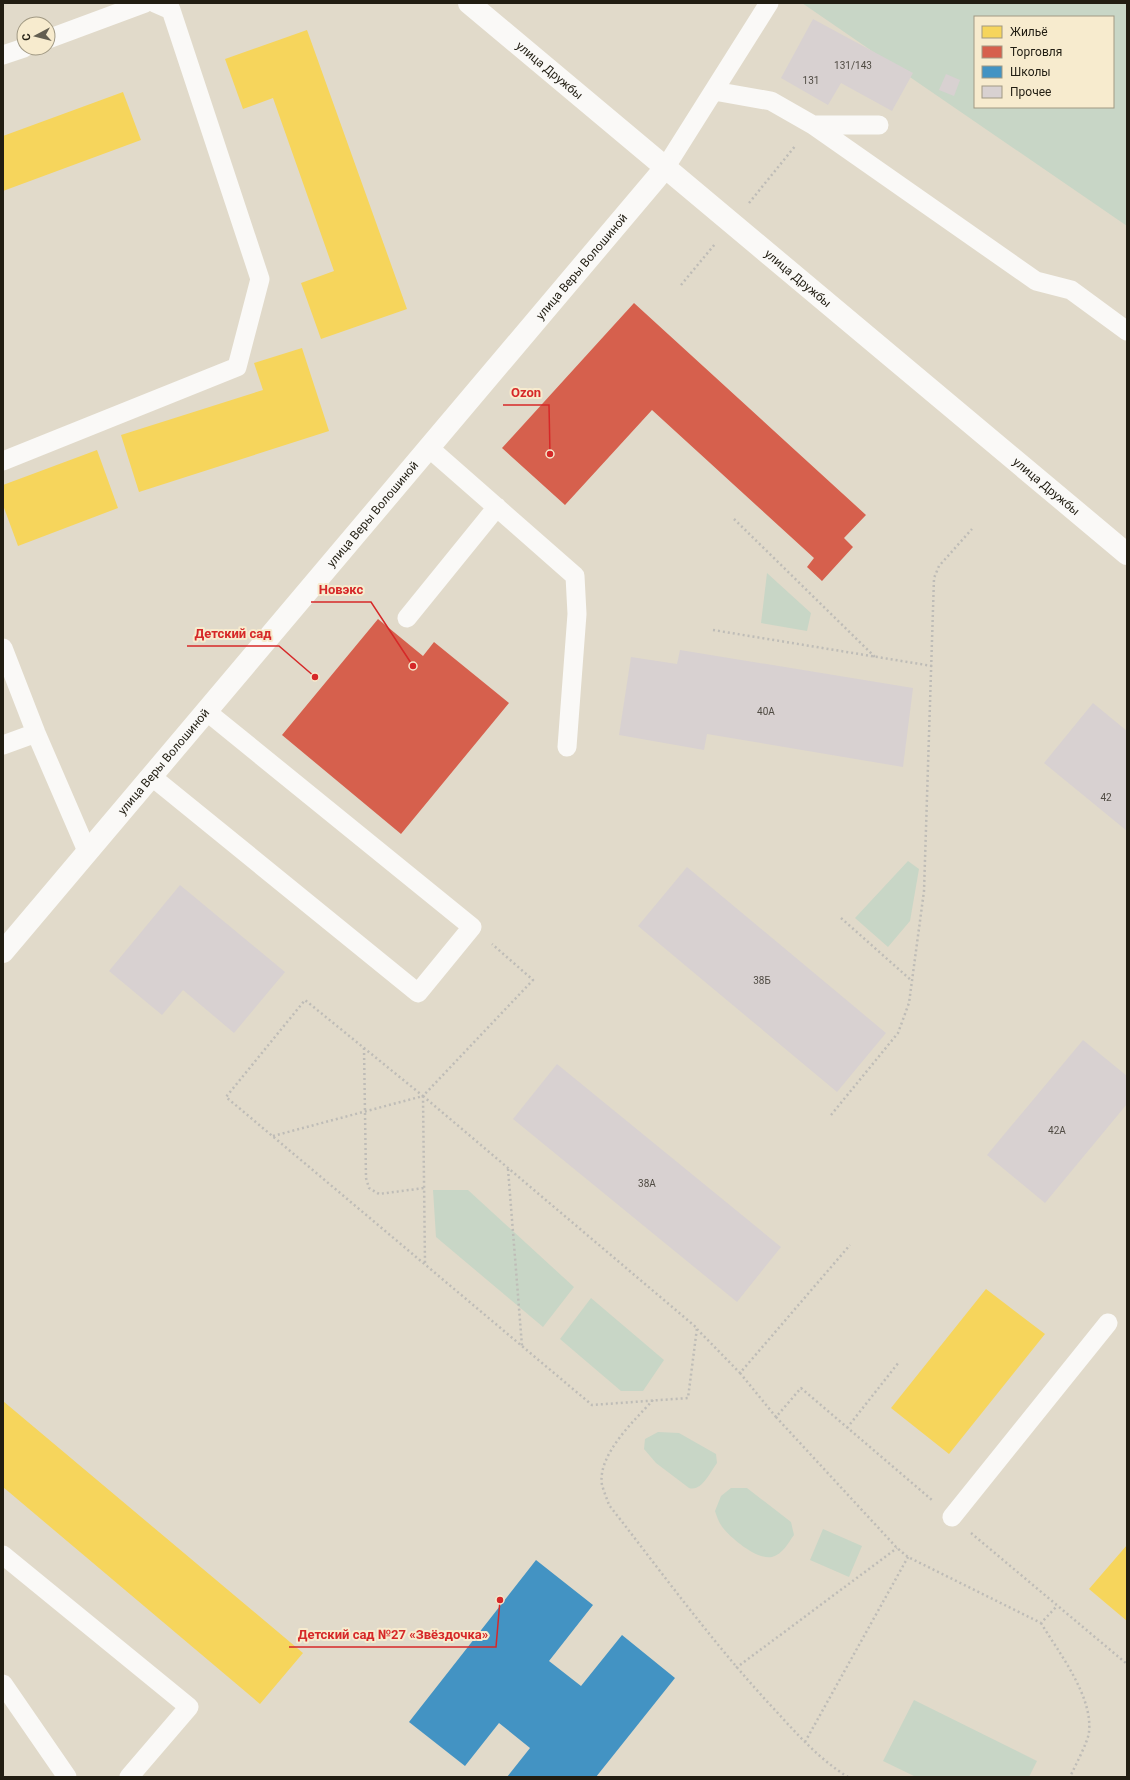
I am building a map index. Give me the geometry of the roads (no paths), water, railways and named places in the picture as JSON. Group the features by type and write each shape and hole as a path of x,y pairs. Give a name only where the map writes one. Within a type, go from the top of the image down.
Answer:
{"street":[{"name":"улица Дружбы","path":"469,3 1127,554"},
{"name":"улица Веры Волошиной","path":"3,952 665,168"}],"lane":[{"path":"56,36 145,3"},
{"path":"3,461 237,367 260,279 171,10 155,3"},
{"path":"665,168 769,3"},
{"path":"3,55 16,51"},
{"path":"714,91 771,101 813,125 1036,281 1072,290 1127,331"},
{"path":"813,125 879,125"},
{"path":"428,447 575,576 578,614 567,747"},
{"path":"407,618 497,507"},
{"path":"3,648 36,733 87,851"},
{"path":"151,776 418,993 472,927 206,711"},
{"path":"3,745 36,733"},
{"path":"952,1517 1108,1323"},
{"path":"3,1555 189,1707 129,1777"},
{"path":"3,1684 67,1777"}],"place":[{"name":"Ozon","path":"550,454"},
{"name":"Новэкс","path":"413,666"},
{"name":"Детский сад","path":"315,677"},
{"name":"Детский сад №27 «Звёздочка»","path":"500,1600"}]}
